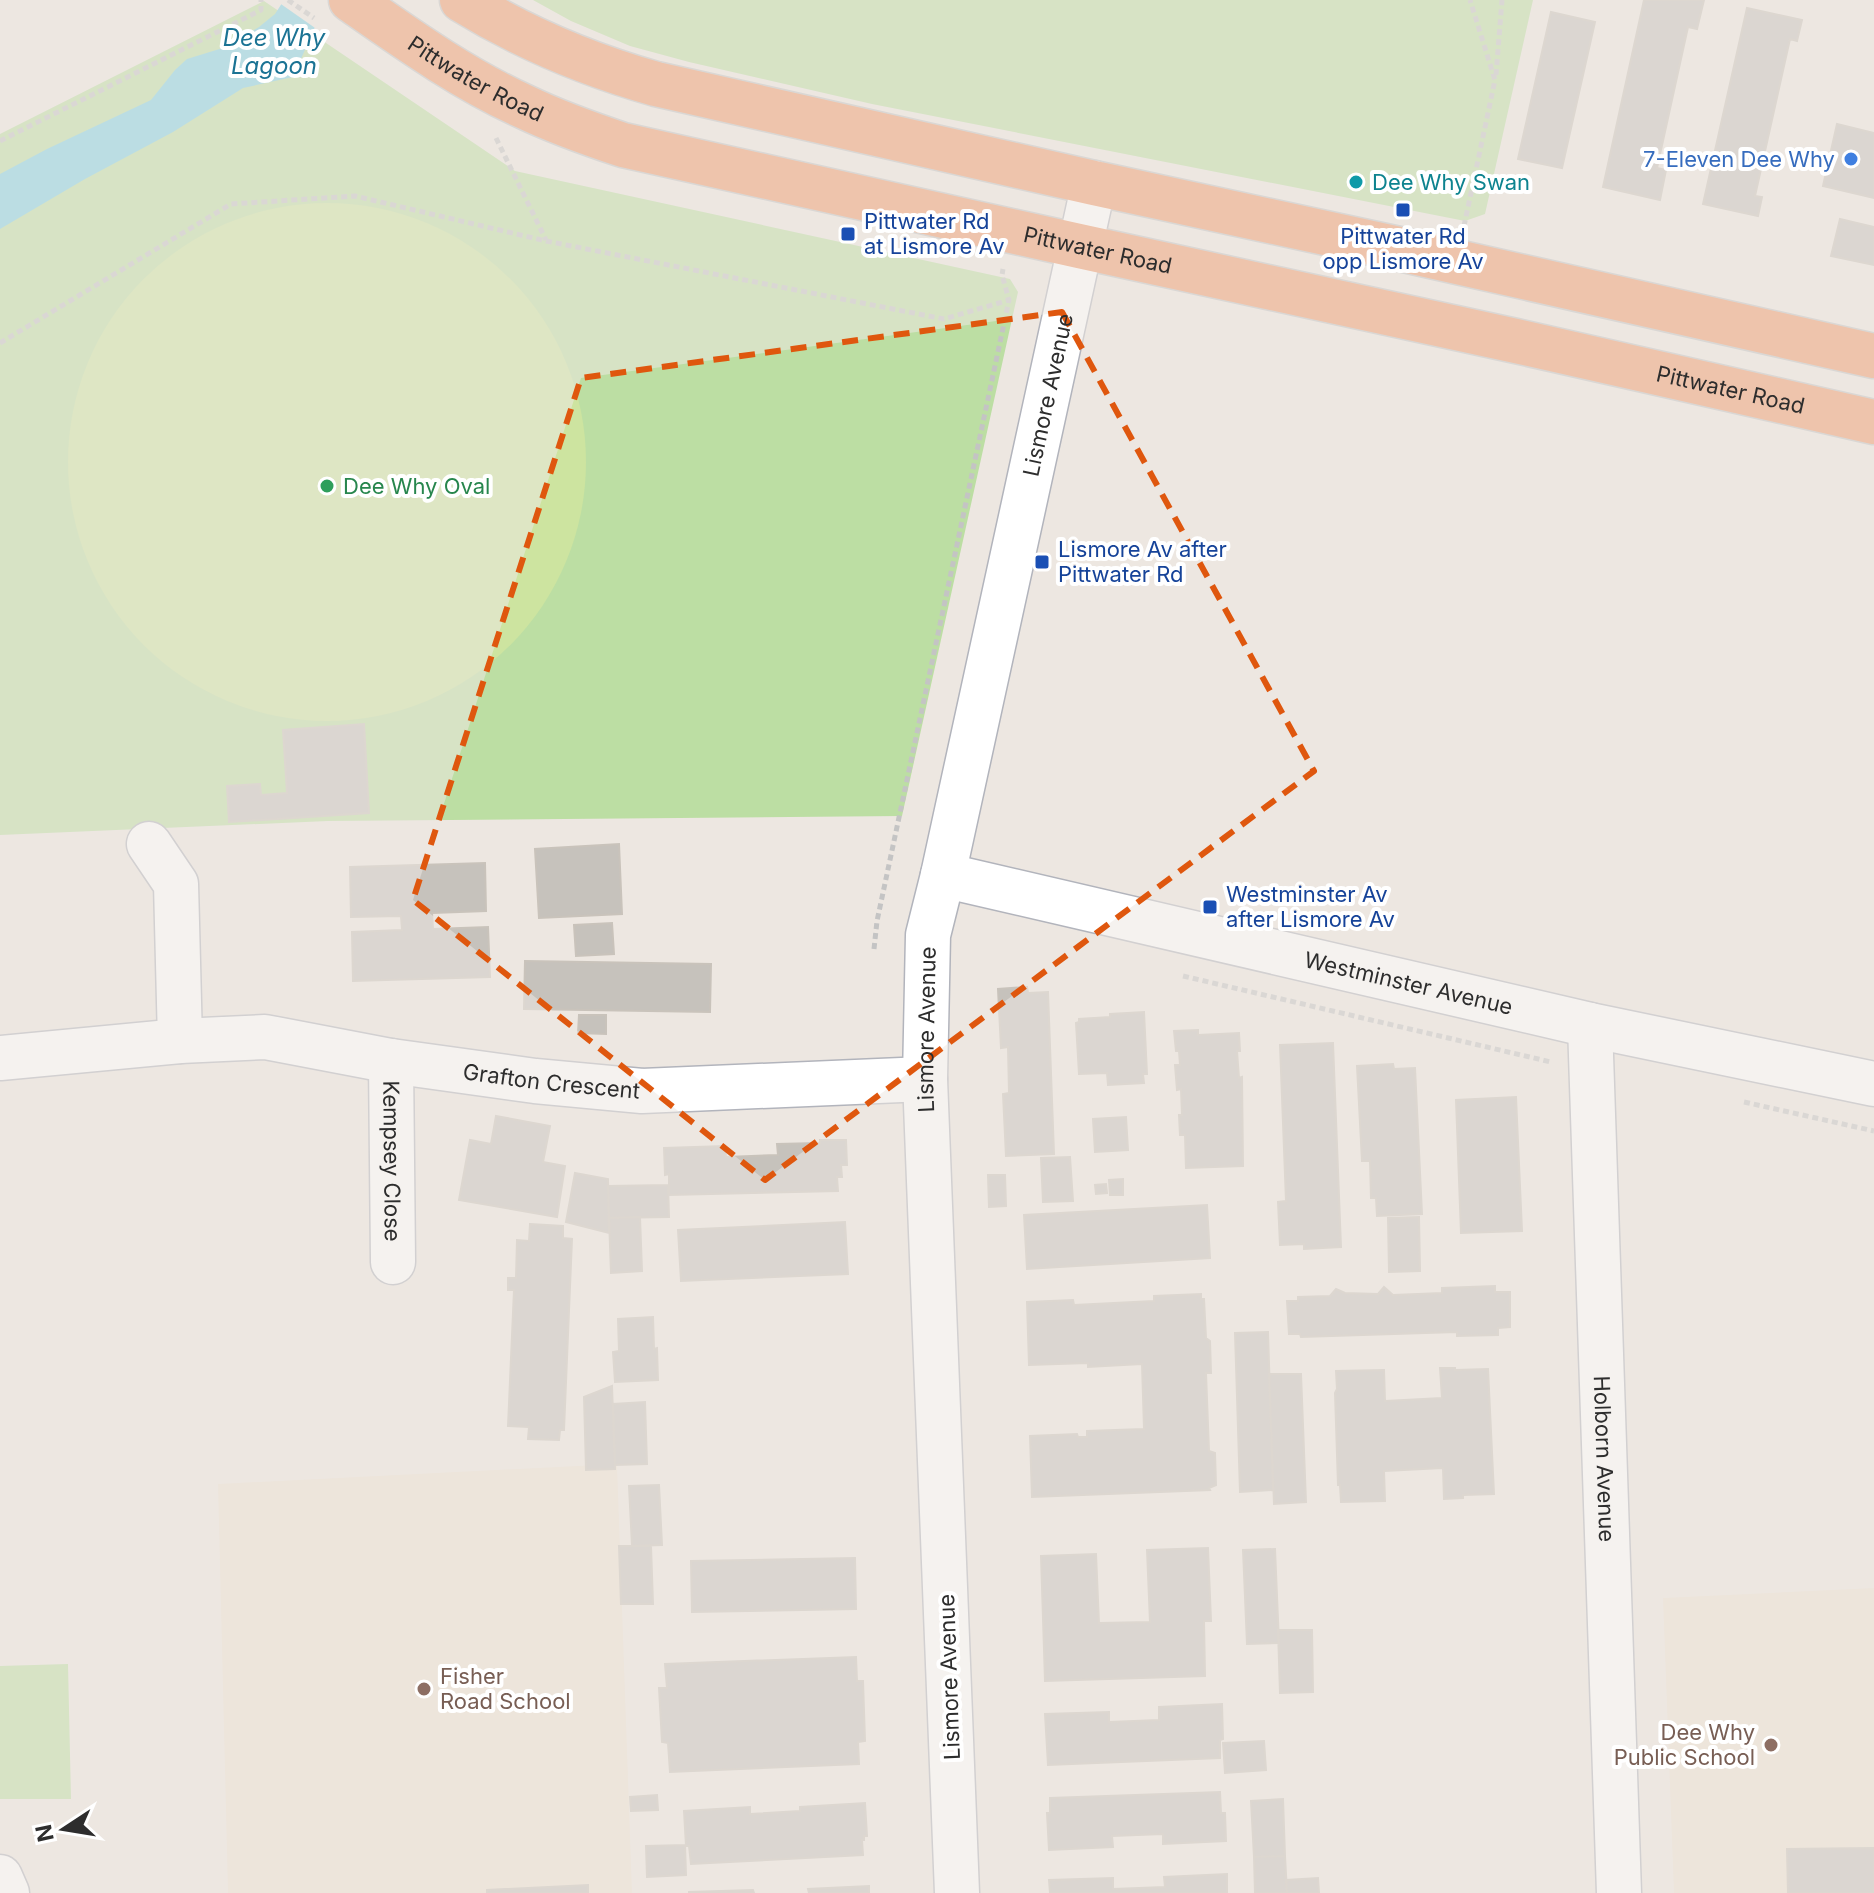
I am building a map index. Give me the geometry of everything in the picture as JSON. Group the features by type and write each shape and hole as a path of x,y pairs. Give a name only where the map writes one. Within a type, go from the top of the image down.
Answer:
{"highway":[{"name":"Pittwater Road","path":"351,0 485,87 512,101 623,145 1874,422"},
{"path":"462,0 545,43 644,81 1874,356"}],"street":[{"name":"Lismore Avenue","path":"957,1893 925,1079 928,935 1094,183"},
{"path":"149,844 176,884 180,1041"},
{"name":"Westminster Avenue","path":"943,875 1590,1025 1874,1084"},
{"name":"Holborn Avenue","path":"1590,1025 1619,1893"},
{"name":"Grafton Crescent","path":"0,1058 180,1041 265,1037 391,1061 535,1081 642,1091 925,1079"},
{"name":"Kempsey Close","path":"391,1061 393,1262"},
{"path":"0,1877 7,1893"}],"path":[{"path":"0,141 261,10 261,0"},
{"path":"1470,0 1495,80"},
{"path":"1452,261 1465,221 1495,80 1502,0"},
{"path":"484,130 497,138 546,241"},
{"path":"0,343 231,204 355,196 546,241 944,319 1009,300 877,921 874,949"},
{"path":"1174,973 1552,1062"},
{"path":"1737,1100 1874,1131"}],"highlighted area":[{"path":"1062,312 1314,771 765,1180 413,900 581,378"}],"shaded area":[{"name":"Fisher Road School","path":"617,1464 632,1893 228,1893 218,1484"},
{"name":"Dee Why Public School","path":"1874,1588 1874,1893 1674,1893 1663,1598"}],"green space":[{"path":"533,0 1533,0 1485,214 1465,221 872,104 689,62 630,46 571,21"},
{"path":"264,1 515,171 1010,279 1018,292 902,816 328,821 0,835 0,134"},
{"name":"Dee Why Oval","path":"327,203 378,208 426,223 471,247 510,279 542,318 566,363 581,411 586,462 581,513 566,561 542,606 510,645 471,677 426,701 378,716 327,721 276,716 228,701 183,677 144,645 112,606 88,561 73,513 68,462 73,411 88,363 112,318 144,279 183,247 228,223 276,208"},
{"path":"68,1664 71,1799 0,1799 0,1666"}],"water":[{"name":"Dee Why Lagoon","path":"284,0 318,20 293,77 243,88 173,132 0,229 0,174 151,100 187,59 226,47 259,27 275,14"}],"pier":[{"path":"279,0 333,0 330,12 318,30"}],"building":[{"path":"1644,0 1704,0 1697,29 1688,27 1657,168 1666,170 1660,200 1603,187"},
{"path":"1747,8 1802,20 1797,41 1790,39 1755,196 1762,197 1758,216 1703,204"},
{"path":"1551,12 1595,22 1562,168 1518,159"},
{"name":"7-Eleven Dee Why","path":"1837,124 1874,133 1874,198 1823,186"},
{"path":"1840,219 1874,227 1874,265 1831,256"},
{"path":"364,724 369,813 229,822 227,786 260,784 261,795 287,793 283,730"},
{"path":"619,844 622,914 539,918 535,849"},
{"path":"485,863 486,911 432,913 433,929 488,927 490,977 353,981 352,932 402,930 401,916 351,917 350,867"},
{"path":"612,923 614,954 576,956 574,925"},
{"path":"525,961 711,964 710,1012 524,1009"},
{"path":"1027,987 1028,993 1048,992 1054,1154 1006,1156 1003,1094 1009,1093 1008,1047 1001,1048 998,989"},
{"path":"1144,1012 1147,1074 1143,1074 1144,1083 1108,1085 1107,1073 1079,1074 1076,1023 1079,1019"},
{"path":"579,1015 606,1015 606,1034 578,1033"},
{"path":"1198,1030 1198,1035 1239,1033 1240,1051 1237,1051 1239,1078 1242,1077 1243,1166 1186,1168 1185,1135 1180,1135 1181,1089 1177,1090 1175,1065 1180,1065 1179,1051 1176,1051 1174,1031"},
{"path":"1333,1043 1341,1247 1304,1249 1304,1244 1280,1245 1278,1202 1286,1201 1280,1045"},
{"path":"1393,1064 1394,1069 1415,1068 1422,1214 1377,1216 1376,1198 1371,1198 1370,1161 1362,1161 1357,1066"},
{"path":"1516,1097 1522,1231 1461,1233 1456,1100"},
{"path":"496,1116 550,1126 543,1162 565,1166 557,1217 459,1200 470,1140 491,1144"},
{"path":"1126,1117 1128,1150 1095,1152 1093,1119"},
{"path":"820,1140 846,1140 847,1165 841,1165 842,1177 837,1177 838,1191 669,1195 664,1148 725,1146 726,1157 778,1155 777,1144 820,1143"},
{"path":"1070,1157 1073,1201 1043,1202 1041,1158"},
{"path":"575,1173 608,1179 609,1233 566,1222"},
{"path":"988,1175 1005,1175 1006,1206 989,1207"},
{"path":"1123,1179 1123,1195 1110,1195 1109,1180"},
{"path":"1106,1184 1107,1193 1096,1194 1095,1185"},
{"path":"668,1185 669,1217 609,1218 608,1186"},
{"path":"1207,1205 1210,1258 1027,1269 1024,1215"},
{"path":"640,1217 642,1271 611,1273 609,1218"},
{"path":"1419,1217 1420,1271 1389,1272 1388,1218"},
{"path":"845,1222 848,1274 681,1281 678,1230"},
{"path":"530,1224 563,1226 563,1238 572,1239 564,1430 560,1430 559,1440 528,1439 529,1427 508,1426 514,1290 508,1290 508,1278 516,1278 517,1240 529,1241"},
{"path":"1495,1286 1495,1292 1510,1292 1510,1327 1498,1328 1498,1335 1457,1336 1457,1332 1301,1337 1300,1334 1289,1334 1287,1301 1298,1301 1298,1297 1330,1296 1336,1289 1345,1293 1378,1294 1384,1287 1393,1295 1442,1293 1442,1288"},
{"path":"1201,1294 1201,1299 1204,1299 1206,1338 1210,1341 1211,1373 1206,1373 1209,1451 1215,1453 1216,1485 1210,1490 1032,1497 1030,1436 1077,1434 1078,1437 1087,1437 1087,1431 1144,1429 1142,1364 1088,1367 1088,1363 1029,1365 1027,1302 1073,1300 1074,1305 1154,1301 1154,1296"},
{"path":"653,1317 658,1380 615,1382 613,1352 619,1351 618,1319"},
{"path":"1268,1332 1273,1490 1240,1492 1235,1333"},
{"path":"1440,1368 1488,1369 1494,1494 1444,1499 1443,1468 1384,1471 1385,1501 1341,1502 1336,1371 1384,1370 1385,1401 1442,1398"},
{"path":"1269,1374 1301,1374 1306,1502 1274,1504"},
{"path":"612,1386 615,1469 586,1470 584,1397"},
{"path":"645,1402 647,1464 615,1465 613,1404"},
{"path":"659,1485 662,1545 632,1546 629,1486"},
{"path":"619,1546 651,1546 653,1604 621,1604"},
{"path":"1208,1548 1211,1621 1204,1621 1205,1676 1045,1681 1041,1556 1096,1554 1099,1623 1150,1622 1147,1550"},
{"path":"1275,1549 1279,1643 1247,1644 1243,1550"},
{"path":"855,1558 856,1609 692,1612 691,1561"},
{"path":"1278,1630 1312,1630 1313,1692 1280,1693"},
{"path":"856,1657 857,1681 863,1681 865,1741 858,1742 859,1764 670,1772 668,1743 662,1742 659,1688 667,1688 665,1664"},
{"path":"1222,1704 1220,1758 1048,1765 1045,1714 1109,1712 1109,1722 1159,1720 1159,1707"},
{"path":"1264,1741 1266,1770 1225,1773 1223,1743"},
{"path":"1220,1792 1221,1813 1225,1813 1226,1841 1163,1844 1163,1834 1112,1836 1113,1847 1049,1850 1047,1813 1050,1813 1050,1798"},
{"path":"657,1795 658,1810 631,1811 630,1797"},
{"path":"1283,1799 1285,1856 1254,1857 1251,1801"},
{"path":"865,1803 867,1836 862,1840 863,1855 691,1864 689,1846 686,1846 684,1811 750,1807 750,1814"},
{"path":"685,1845 686,1875 647,1877 646,1846"},
{"path":"1874,1848 1874,1893 1788,1893 1787,1849"},
{"path":"1285,1856 1287,1893 1255,1893 1254,1857"},
{"path":"1227,1874 1227,1893 1050,1893 1049,1880 1113,1878 1113,1889 1165,1887 1164,1877"},
{"path":"1318,1878 1319,1893 1287,1893 1286,1880"},
{"path":"588,1885 588,1893 487,1893 487,1890"},
{"path":"869,1886 869,1893 809,1893 808,1889"},
{"path":"753,1890 754,1893 689,1893 689,1892"}],"place":[{"name":"7-Eleven Dee Why","path":"1851,159"},
{"name":"Dee Why Swan","path":"1356,182"},
{"name":"Pittwater Rd opp Lismore Av","path":"1403,210"},
{"name":"Pittwater Rd at Lismore Av","path":"848,234"},
{"name":"Dee Why Oval","path":"327,486"},
{"name":"Lismore Av after Pittwater Rd","path":"1042,562"},
{"name":"Westminster Av after Lismore Av","path":"1210,907"},
{"name":"Fisher Road School","path":"424,1689"},
{"name":"Dee Why Public School","path":"1771,1745"}]}
